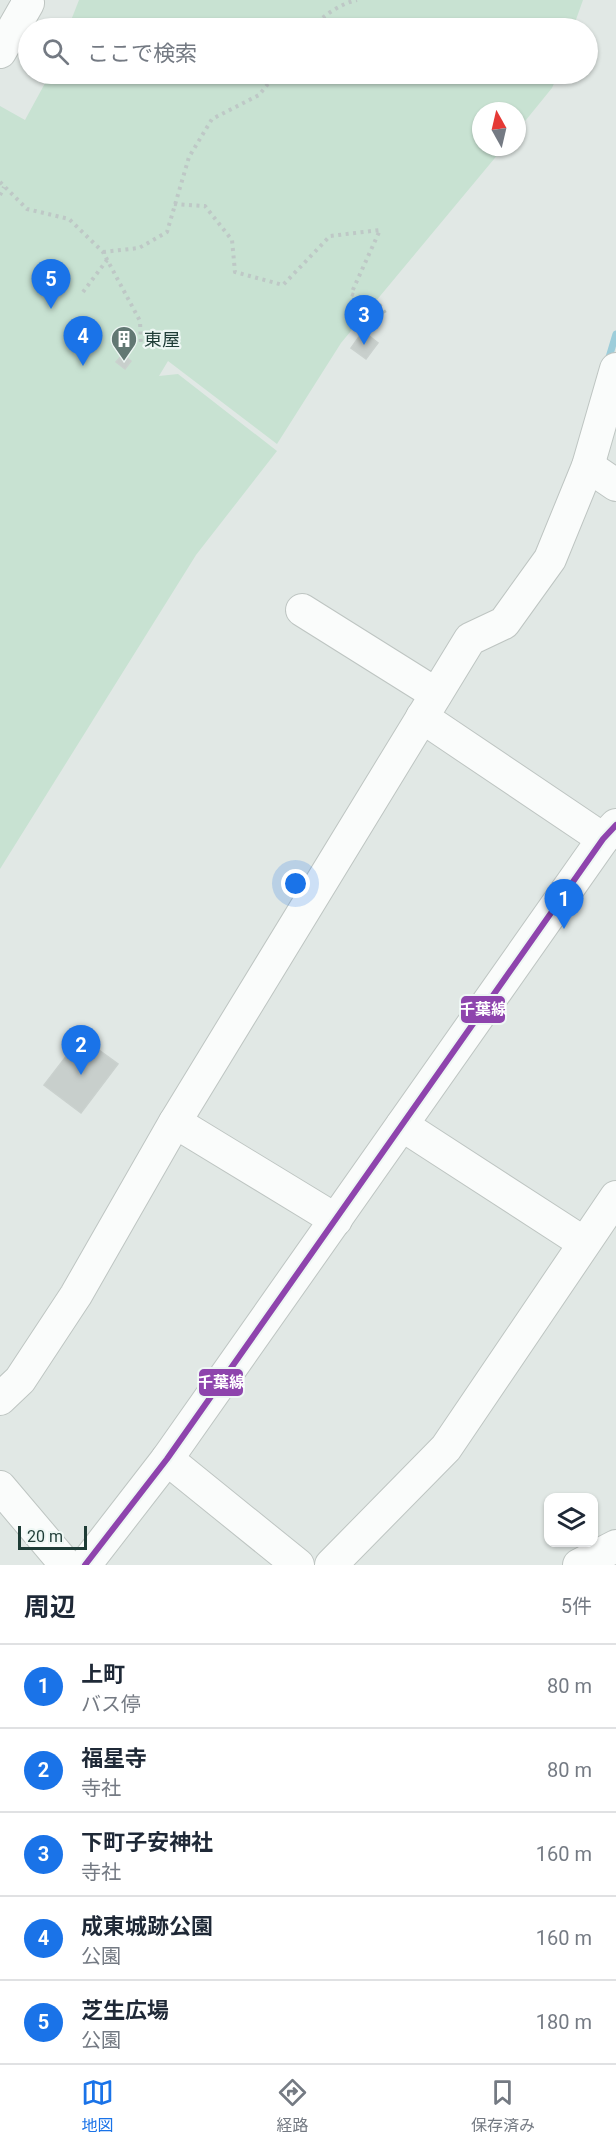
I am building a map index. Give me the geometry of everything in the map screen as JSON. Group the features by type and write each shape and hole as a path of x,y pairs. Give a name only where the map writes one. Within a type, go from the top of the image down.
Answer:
{"street":[{"path":"19,18 28,3 27,0"},
{"path":"0,52 18,20"},
{"path":"0,1399 20,1380 182,1126 430,715 470,639 504,623 550,559 588,466 616,369"},
{"path":"588,466 616,485"},
{"path":"85,1565 167,1459 610,832 430,715 302,610"},
{"path":"402,1125 584,1244"},
{"path":"182,1126 336,1220"},
{"path":"331,1565 446,1448 616,1197"},
{"path":"167,1459 298,1565"},
{"path":"0,1487 66,1565"},
{"path":"579,1565 616,1546"}],"path":[{"path":"323,18 357,0"},
{"path":"103,252 139,249 167,232 189,157 212,119 259,95 268,84"},
{"path":"0,182 27,209 69,219 103,252 140,321 141,346"},
{"path":"0,195 4,187"},
{"path":"174,204 205,206 232,240 235,272 283,285 330,236 380,230 351,294 379,304 385,313"},
{"path":"83,292 107,260"}],"green space":[{"path":"79,0 583,0 577,18 72,18"},
{"path":"45,84 554,84 526,120 526,102 472,102 472,156 497,156 341,343 277,444 168,361 159,376 178,374 277,451 196,555 0,869 0,106 25,120"}],"building":[{"path":"363,331 378,343 366,359 351,348"},
{"name":"東屋","path":"123,354 131,361 125,369 116,362"},
{"path":"81,1037 118,1064 81,1113 44,1085"}],"waterway":[{"path":"607,364 616,334"}],"transit line":[{"name":"千葉線","path":"85,1565 167,1459 603,839 616,825"}],"place":[{"name":"芝生広場","path":"51,309"},
{"name":"下町子安神社","path":"364,345"},
{"name":"東屋","path":"124,362"},
{"name":"成東城跡公園","path":"83,366"},
{"name":"上町","path":"564,929"},
{"name":"福星寺","path":"81,1075"}]}
